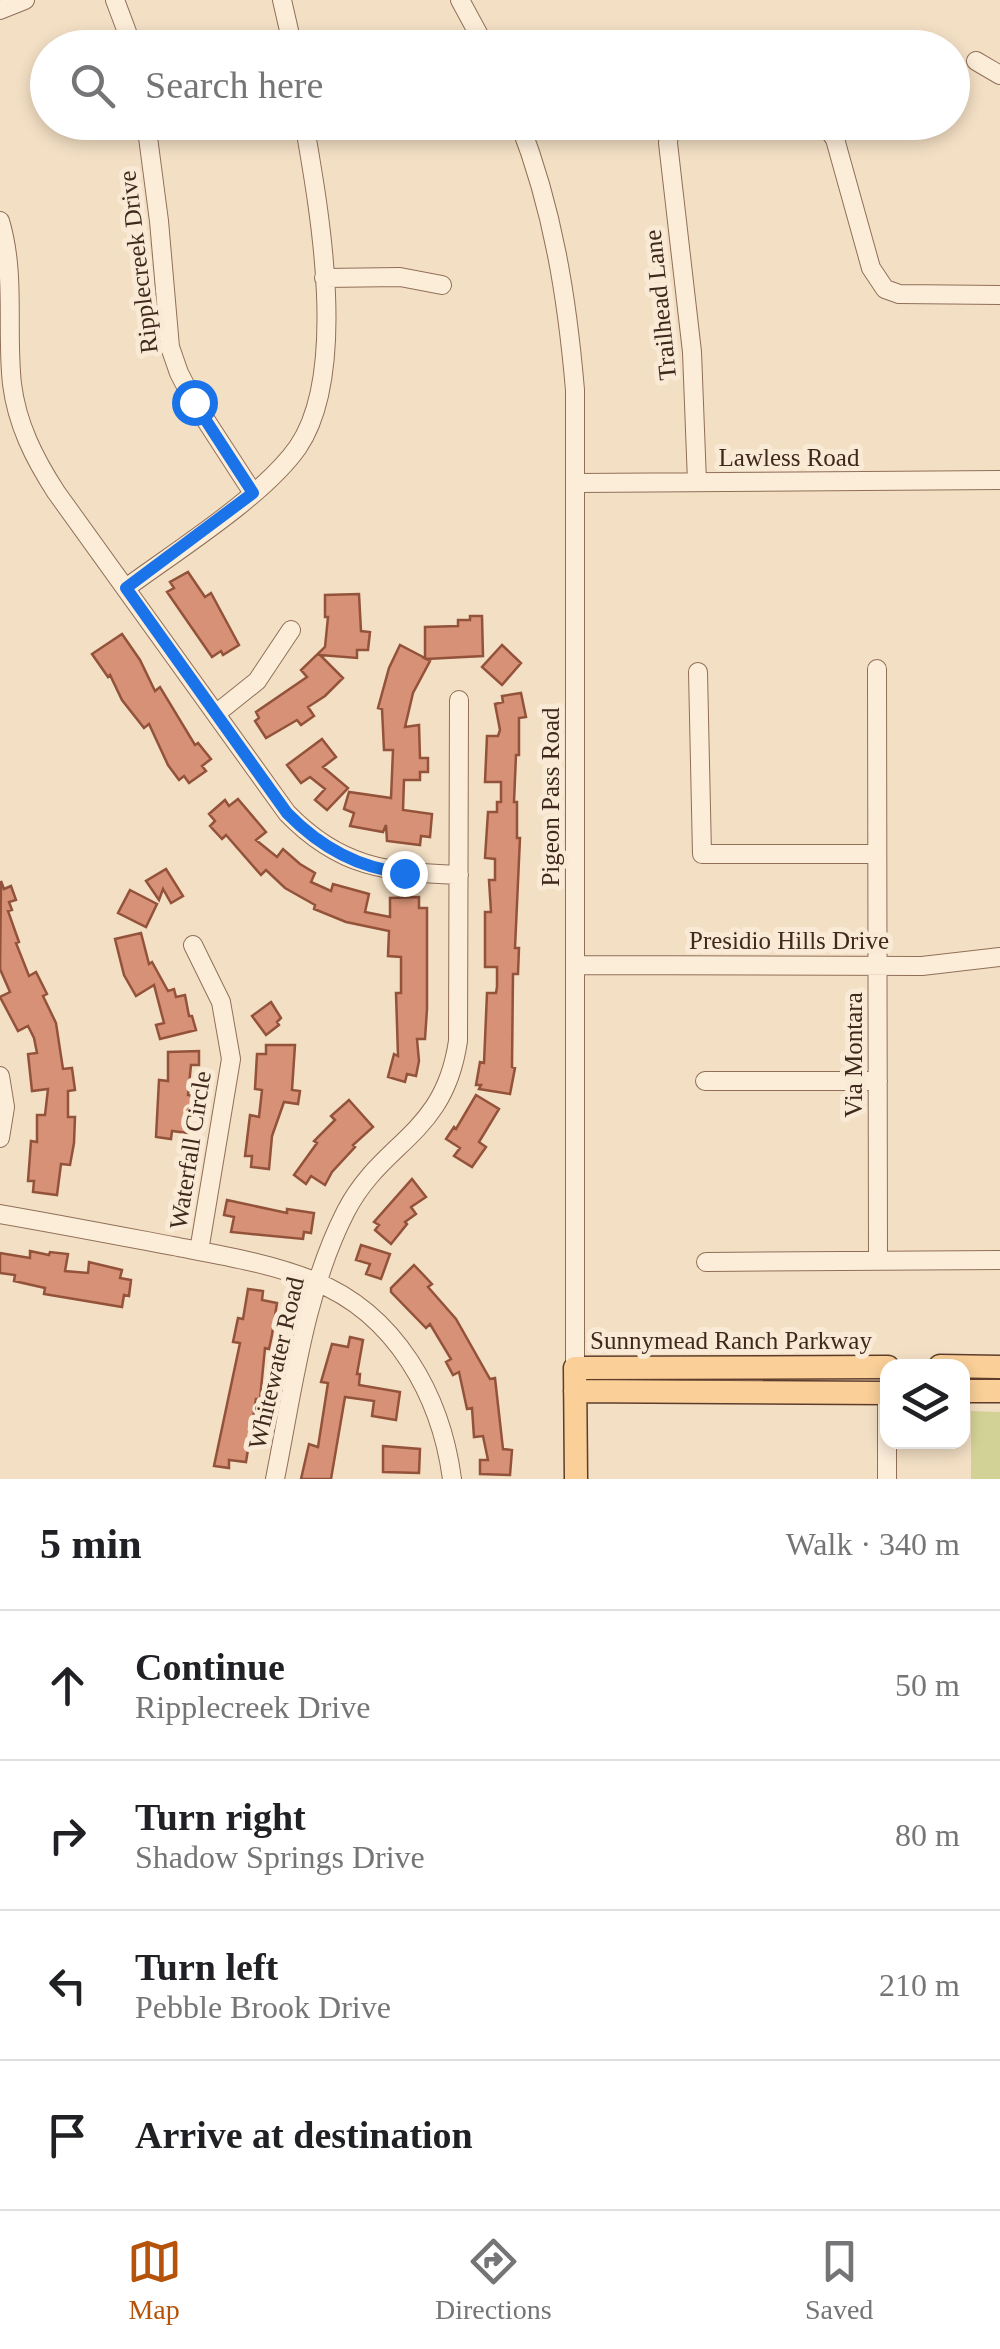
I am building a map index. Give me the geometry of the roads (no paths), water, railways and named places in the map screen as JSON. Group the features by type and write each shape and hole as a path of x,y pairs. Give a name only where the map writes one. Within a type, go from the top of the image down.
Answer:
{"main road":[{"path":"970,1366 1000,1367"},
{"name":"Sunnymead Ranch Parkway","path":"575,1379 880,1367"},
{"path":"970,1377 1000,1377"},
{"name":"Sunnymead Ranch Parkway","path":"575,1379 880,1392"},
{"name":"Pigeon Pass Road","path":"575,1379 576,1479"},
{"path":"970,1390 1000,1391"}],"street":[{"path":"0,10 24,0"},
{"path":"115,0 126,30"},
{"path":"282,0 290,30"},
{"path":"460,0 476,30"},
{"path":"976,61 1000,75"},
{"name":"Ripplecreek Drive","path":"148,140 170,347 178,373 194,402 253,493"},
{"path":"126,588 253,493 290,456 312,418 323,378 324,278 307,140"},
{"name":"Pigeon Pass Road","path":"525,140 549,214 562,274 576,390 575,1379"},
{"name":"Trailhead Lane","path":"668,140 692,352 697,482"},
{"path":"836,140 871,268 885,289 900,294 1000,296"},
{"path":"0,220 10,278 12,387 33,456 287,813 310,837 368,867 459,875"},
{"path":"324,278 400,277 442,285"},
{"name":"Lawless Road","path":"578,484 1000,480"},
{"path":"217,713 257,681 291,630"},
{"name":"Via Montara","path":"876,669 878,1261"},
{"path":"698,672 702,854 877,854"},
{"name":"Whitewater Road","path":"276,1479 304,1330 336,1234 356,1194 428,1119 448,1084 458,1041 459,700"},
{"name":"Waterfall Circle","path":"192,945 221,1002 231,1059 199,1251"},
{"name":"Presidio Hills Drive","path":"578,965 922,966 1000,957"},
{"path":"0,1076 6,1107 0,1138"},
{"path":"705,1081 878,1081"},
{"path":"0,1214 199,1251 290,1272 319,1283 388,1332 409,1359 436,1411 452,1479"},
{"path":"706,1262 1000,1260"},
{"path":"887,1449 887,1479"}]}
